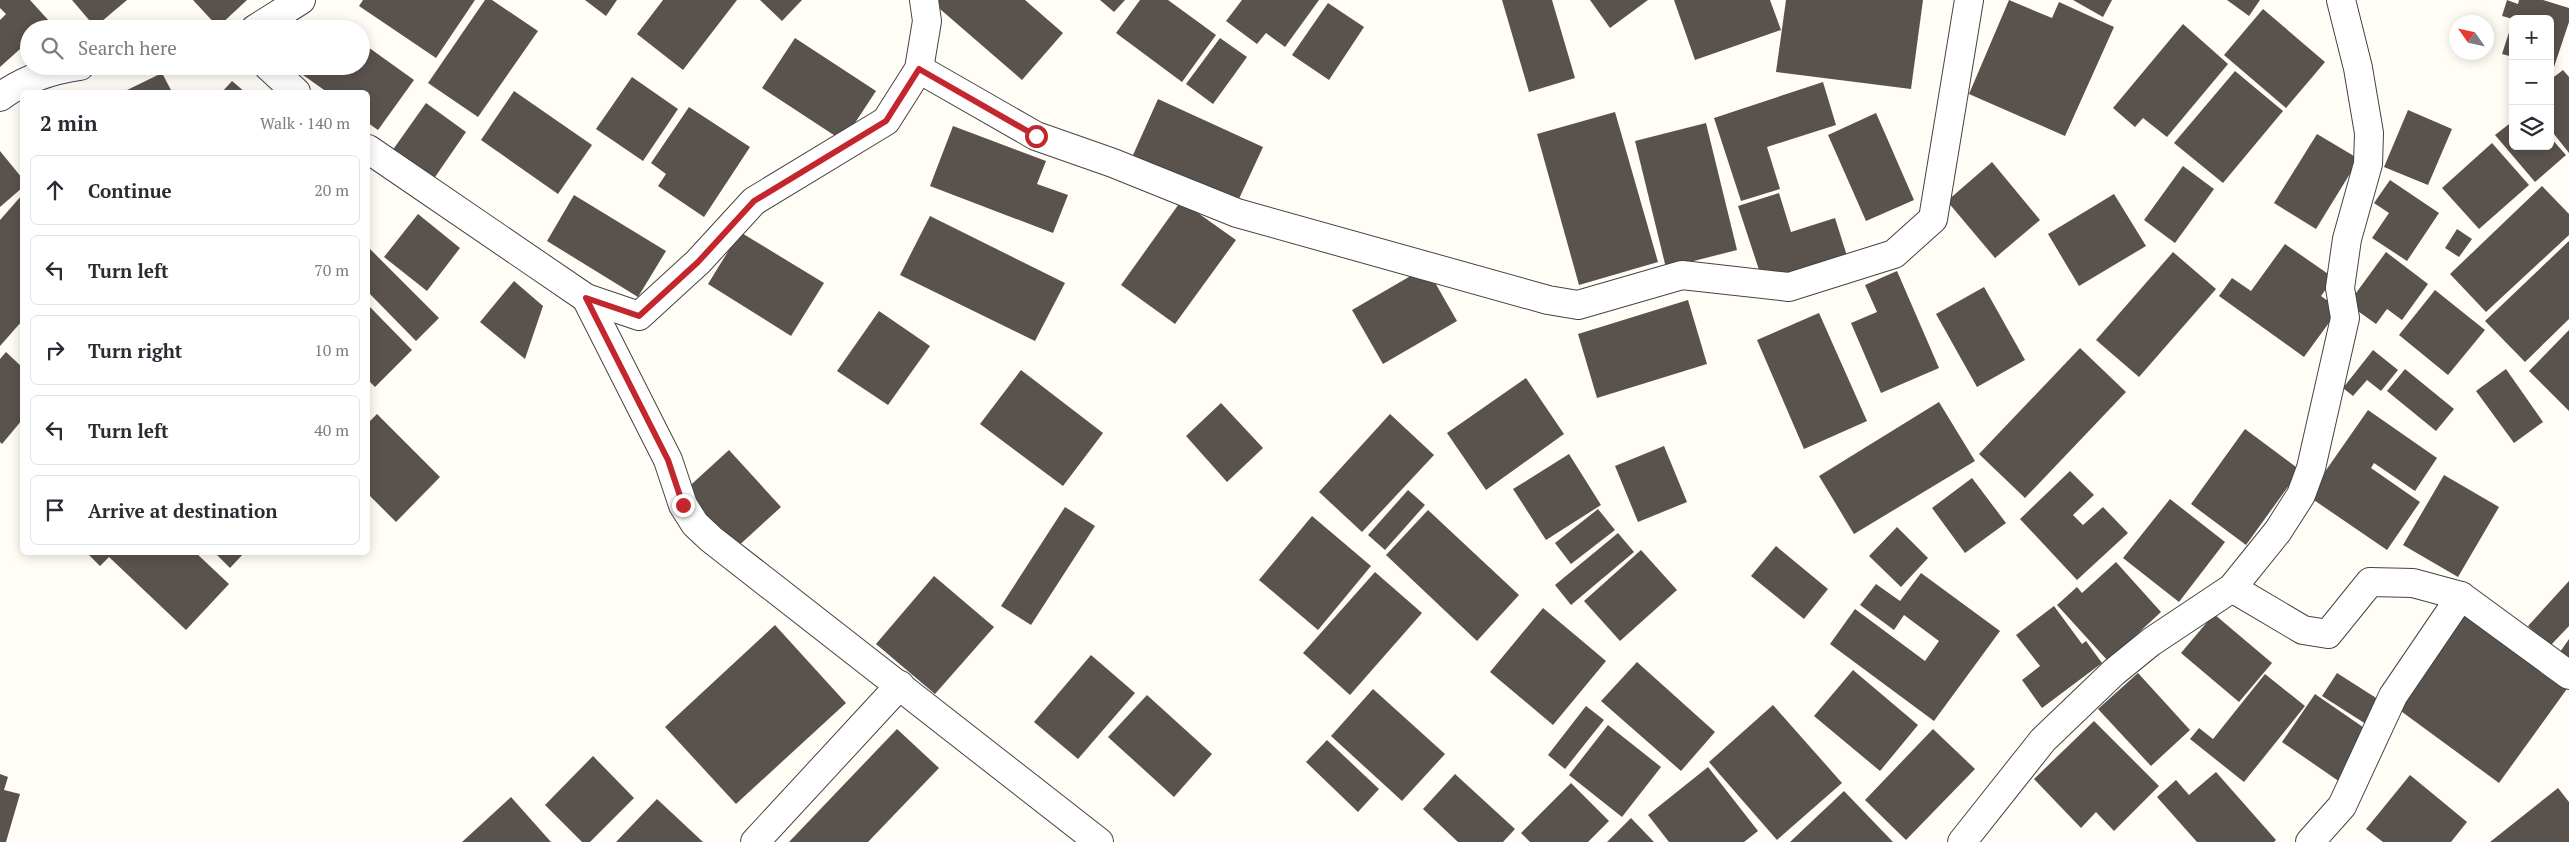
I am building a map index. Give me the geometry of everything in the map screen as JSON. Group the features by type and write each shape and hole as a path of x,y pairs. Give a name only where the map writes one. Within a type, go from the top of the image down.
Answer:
{"street":[{"path":"269,20 301,0"},
{"path":"370,150 586,298 639,316 698,262 754,201 886,121 919,69 927,21 924,0"},
{"path":"919,69 1036,136 1113,163 1237,213 1548,300 1578,305 1682,274 1790,287 1894,254 1933,219 1969,0"},
{"path":"1962,842 2043,740 2093,692 2152,642 2232,588 2278,531 2301,495 2311,468 2345,318 2340,288 2347,239 2368,164 2369,133 2358,68 2341,0"},
{"path":"4,90 42,75"},
{"path":"278,75 294,90"},
{"path":"586,298 668,460 683,505 695,524 711,540 1098,842"},
{"path":"2232,588 2303,630 2328,634 2370,582 2413,583 2461,596 2569,676"},
{"path":"2310,842 2342,806 2393,696 2461,596"},
{"path":"755,842 900,686"}],"building":[{"path":"0,0 30,0 48,20 20,20 20,49 0,67 0,20 6,14 0,8"},
{"path":"72,0 127,0 103,20 89,20"},
{"path":"193,0 247,0 226,20 212,20"},
{"path":"363,0 475,0 436,58 359,6"},
{"path":"485,0 492,0 538,31 478,117 428,83"},
{"path":"585,0 617,0 606,16"},
{"path":"663,0 737,0 683,70 637,34"},
{"path":"760,0 802,0 782,21"},
{"path":"936,0 1025,0 1063,33 1022,80 933,3"},
{"path":"1100,0 1125,0 1114,12"},
{"path":"1140,0 1168,0 1216,35 1182,82 1116,33"},
{"path":"1242,0 1319,0 1285,47 1266,33 1257,44 1226,21"},
{"path":"1502,0 1552,0 1575,78 1529,92"},
{"path":"1590,0 1648,0 1610,28"},
{"path":"1674,0 1770,0 1781,30 1695,60"},
{"path":"1786,0 1923,0 1911,89 1776,72"},
{"path":"2009,0 2052,18 2059,2 2114,27 2065,136 1969,94"},
{"path":"2073,0 2112,0 2103,17"},
{"path":"2227,0 2260,0 2249,16"},
{"path":"2507,0 2518,4 2519,0 2543,0 2569,8 2569,22 2554,67 2554,15 2509,15 2509,18 2502,16"},
{"path":"1328,3 1364,27 1329,80 1292,55"},
{"path":"2263,9 2325,62 2286,108 2224,55"},
{"path":"2183,24 2228,64 2167,137 2143,118 2135,127 2113,108"},
{"path":"2509,32 2509,56 2502,54"},
{"path":"795,38 876,91 843,141 762,88"},
{"path":"1220,38 1247,57 1213,104 1186,84"},
{"path":"370,48 414,80 378,130 370,124 370,90 324,90 303,75 370,75"},
{"path":"2563,70 2569,77 2569,153 2554,134 2554,77"},
{"path":"2235,71 2283,111 2223,183 2174,143"},
{"path":"158,75 163,75 171,90 127,90"},
{"path":"632,77 678,109 643,161 596,129"},
{"path":"232,81 243,90 224,90"},
{"path":"1823,82 1836,125 1767,147 1780,189 1741,201 1714,118"},
{"path":"514,91 592,145 558,194 481,140"},
{"path":"1158,99 1263,147 1237,203 1133,155"},
{"path":"426,103 466,132 433,180 392,151"},
{"path":"689,107 750,147 704,217 658,186 666,174 651,163"},
{"path":"2408,110 2452,129 2428,185 2384,167"},
{"path":"1615,112 1658,262 1579,285 1537,134"},
{"path":"1876,113 1914,200 1866,221 1828,135"},
{"path":"1706,123 1737,250 1666,268 1635,141"},
{"path":"2509,124 2509,150 2554,150 2554,142 2566,155 2535,182 2495,135"},
{"path":"953,126 1046,161 1037,184 1068,195 1053,233 930,186"},
{"path":"2317,134 2359,159 2316,229 2274,203"},
{"path":"2492,143 2529,185 2479,229 2442,188"},
{"path":"0,151 20,176 20,190 0,207"},
{"path":"1992,162 2040,220 1995,258 1947,201"},
{"path":"2183,166 2214,189 2175,243 2144,220"},
{"path":"2390,180 2439,213 2407,261 2372,238 2389,213 2374,203"},
{"path":"2542,186 2569,214 2569,235 2486,312 2450,274"},
{"path":"1779,193 1791,232 1835,218 1847,256 1763,282 1738,206"},
{"path":"2114,194 2146,246 2079,286 2048,234"},
{"path":"574,195 666,251 638,297 547,241"},
{"path":"20,197 20,323 0,346 0,220"},
{"path":"1181,201 1236,240 1175,324 1121,285"},
{"path":"418,214 460,248 427,291 384,257"},
{"path":"930,216 1065,283 1035,341 900,275"},
{"path":"2457,229 2472,239 2459,257 2445,248"},
{"path":"740,232 824,283 791,336 708,284"},
{"path":"2569,241 2569,319 2525,362 2485,321"},
{"path":"2285,244 2334,278 2321,296 2339,309 2304,357 2219,296 2232,278 2251,291"},
{"path":"370,249 439,318 416,341 370,294"},
{"path":"2173,252 2216,289 2139,377 2096,340"},
{"path":"2386,252 2428,284 2402,320 2387,309 2376,324 2348,304"},
{"path":"1426,267 1457,321 1383,364 1352,310"},
{"path":"1897,271 1939,368 1881,393 1851,323 1877,312 1865,285"},
{"path":"514,281 543,306 525,359 480,322"},
{"path":"1984,287 2025,360 1977,387 1936,314"},
{"path":"2435,290 2485,330 2448,375 2399,335"},
{"path":"1688,300 1707,364 1597,398 1578,334"},
{"path":"370,307 412,350 375,387 370,382"},
{"path":"879,311 930,346 888,405 837,371"},
{"path":"1819,313 1867,421 1804,449 1757,340"},
{"path":"2569,330 2569,411 2529,371"},
{"path":"2080,348 2126,392 2025,498 1979,454"},
{"path":"2373,350 2398,370 2381,391 2367,380 2353,396 2343,388"},
{"path":"6,352 20,365 20,422 2,444 0,442 0,359"},
{"path":"2405,369 2454,409 2436,431 2387,391"},
{"path":"2506,369 2543,422 2514,443 2476,391"},
{"path":"1021,370 1103,433 1063,486 980,424"},
{"path":"1526,378 1564,434 1486,490 1447,433"},
{"path":"1939,402 1975,461 1854,534 1819,476"},
{"path":"1221,403 1263,448 1227,482 1186,436"},
{"path":"2368,410 2437,458 2415,491 2374,463 2371,468 2420,502 2387,550 2308,496"},
{"path":"377,414 440,477 396,522 370,496 370,421"},
{"path":"1390,414 1434,455 1362,532 1319,492"},
{"path":"2245,429 2300,470 2246,545 2191,504"},
{"path":"1664,446 1687,502 1638,522 1615,466"},
{"path":"729,450 781,507 735,549 683,492"},
{"path":"1569,454 1601,505 1546,540 1513,489"},
{"path":"2070,471 2094,495 2073,515 2083,525 2103,507 2128,533 2077,580 2020,519"},
{"path":"2444,475 2499,507 2458,577 2403,545"},
{"path":"1972,478 2006,523 1965,553 1932,508"},
{"path":"1408,490 1425,505 1385,550 1368,535"},
{"path":"2170,499 2225,542 2179,602 2123,558"},
{"path":"1065,507 1095,526 1031,625 1001,606"},
{"path":"1598,509 1615,530 1571,564 1555,543"},
{"path":"1428,510 1519,595 1477,641 1386,555"},
{"path":"1312,516 1371,566 1318,630 1259,580"},
{"path":"1897,527 1928,558 1901,587 1869,556"},
{"path":"1618,533 1634,552 1571,605 1555,585"},
{"path":"1776,546 1828,589 1804,619 1751,576"},
{"path":"1641,550 1677,590 1620,641 1584,601"},
{"path":"89,555 198,555 229,584 186,630 109,557 100,566"},
{"path":"217,555 242,555 230,568"},
{"path":"2116,562 2161,612 2108,661 2057,605 2077,587 2082,593"},
{"path":"1375,572 1422,613 1350,695 1303,653"},
{"path":"1921,573 2000,631 1934,721 1830,644 1855,609 1925,661 1939,641 1904,615 1894,630 1860,605 1876,584 1900,601"},
{"path":"934,576 994,627 935,694 876,644"},
{"path":"2569,581 2569,626 2550,646 2528,626"},
{"path":"2054,606 2082,644 2086,641 2102,663 2042,708 2022,680 2040,666 2016,635"},
{"path":"2465,607 2569,686 2499,783 2394,706"},
{"path":"1543,608 1606,661 1553,725 1490,672"},
{"path":"2214,614 2272,663 2239,702 2181,653"},
{"path":"775,625 846,703 736,804 665,727"},
{"path":"2569,639 2569,658 2560,652"},
{"path":"1091,655 1135,693 1078,759 1034,722"},
{"path":"1637,662 1715,732 1681,771 1601,701"},
{"path":"1853,670 1918,725 1880,771 1814,716"},
{"path":"2138,673 2190,730 2151,766 2098,709"},
{"path":"2337,673 2384,703 2369,726 2322,696"},
{"path":"2265,674 2305,706 2244,782 2190,739 2199,728 2213,739"},
{"path":"1373,689 1445,754 1402,801 1331,736"},
{"path":"2315,694 2373,734 2340,782 2282,742"},
{"path":"1147,695 1212,754 1174,797 1108,737"},
{"path":"1773,705 1842,783 1777,840 1709,762"},
{"path":"1586,706 1604,720 1565,769 1548,755"},
{"path":"2094,721 2159,786 2114,831 2096,812 2081,828 2034,779"},
{"path":"1608,725 1661,767 1622,817 1569,775"},
{"path":"897,729 939,768 868,842 789,842"},
{"path":"1933,729 1975,769 1906,840 1865,800"},
{"path":"1327,740 1379,789 1358,812 1306,762"},
{"path":"593,756 634,798 590,842 582,842 545,805"},
{"path":"1708,767 1758,831 1744,842 1669,842 1648,815"},
{"path":"2216,772 2276,840 2274,842 2197,842 2157,797 2176,780 2189,795"},
{"path":"0,774 8,777 4,790 20,794 6,842 0,842"},
{"path":"1455,774 1515,829 1503,842 1458,842 1423,809"},
{"path":"2410,775 2467,822 2451,842 2383,842 2366,829"},
{"path":"1571,783 1609,821 1588,842 1530,842 1521,833"},
{"path":"2558,788 2569,802 2569,842 2490,842"},
{"path":"1844,791 1893,842 1790,842"},
{"path":"511,797 551,842 462,842"},
{"path":"657,799 703,842 616,842"},
{"path":"1631,818 1654,842 1607,842"}],"route":[{"path":"683,505 668,460 586,298 639,316 698,262 754,201 886,121 919,69 1036,136"}]}
